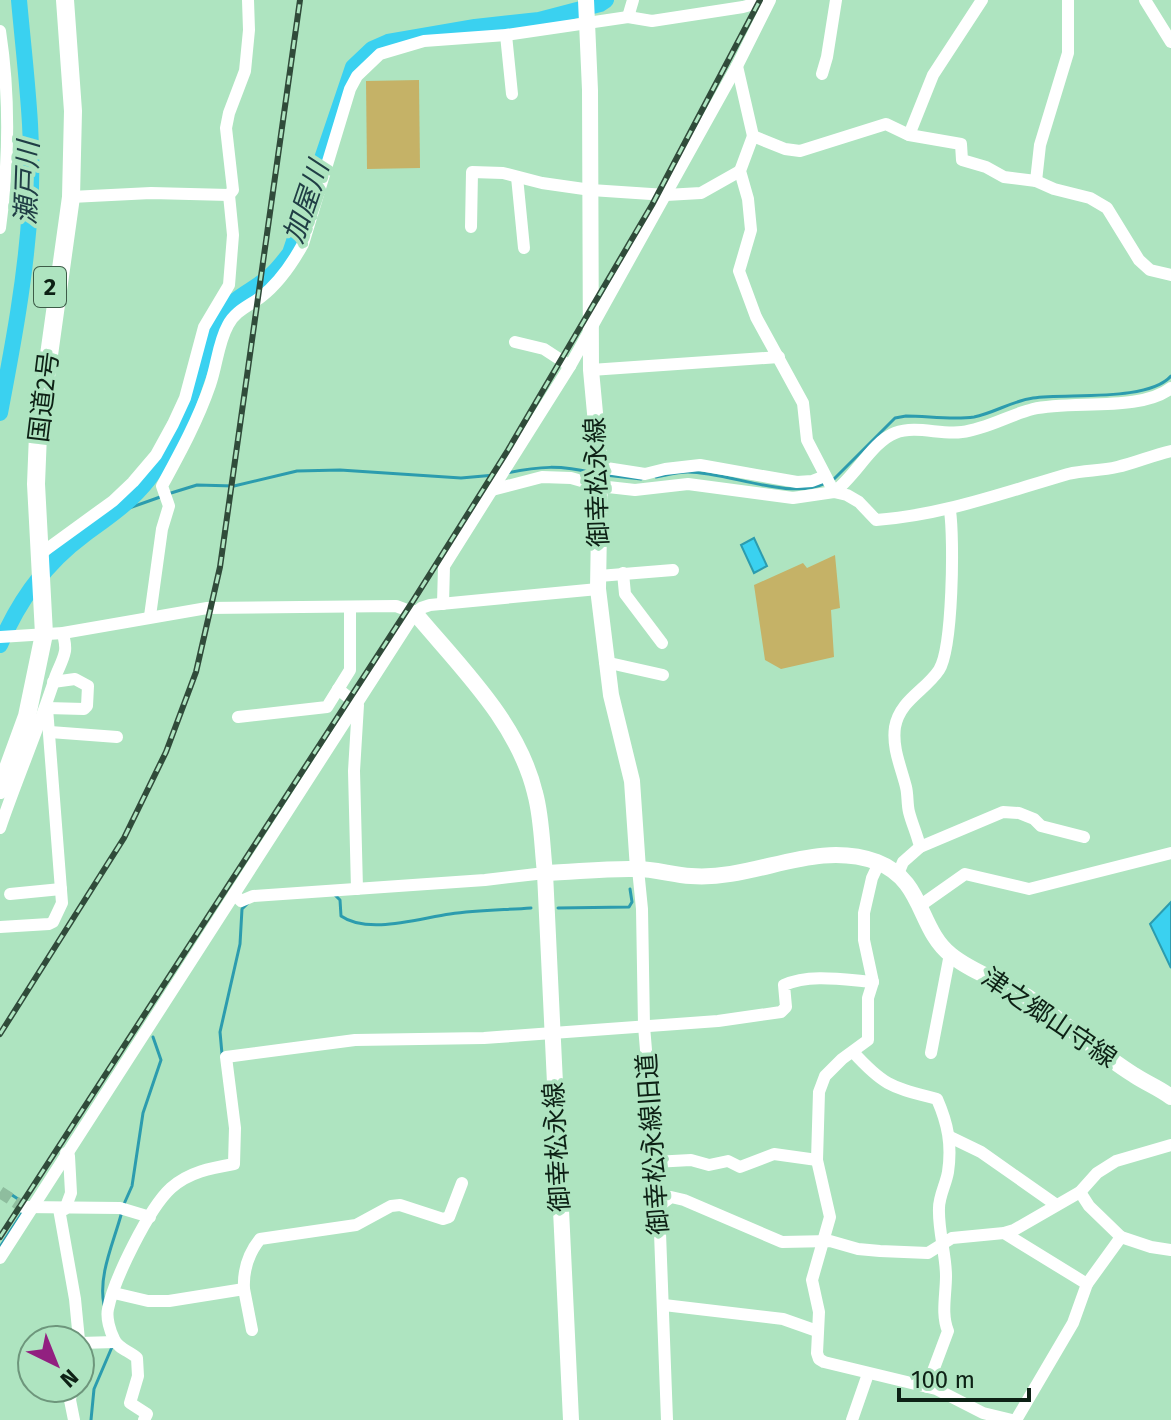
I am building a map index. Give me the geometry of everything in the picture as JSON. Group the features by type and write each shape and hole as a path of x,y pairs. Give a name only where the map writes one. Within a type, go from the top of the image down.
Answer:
{"highway":[{"name":"国道2号","path":"36,564 29,435 62,205 65,160 56,0"},
{"name":"国道2号","path":"0,757 22,691 22,636 36,599 38,434 71,197 73,111 65,0"},
{"name":"国道2号","path":"0,790 28,732 35,684 22,636"}],"main road":[{"name":"御幸松永線","path":"587,10 590,328 599,476 598,582 605,662 632,781 638,869"},
{"name":"御幸松永線","path":"415,613 487,699 510,733 527,766 536,794 545,873 571,1420"},
{"name":"津之郷山守線","path":"638,869 691,876 733,874 835,854 879,863 898,874 921,905 937,940 950,954 1024,995 1134,1075 1171,1097"},
{"path":"545,873 638,869"}],"street":[{"path":"36,564 113,501 156,455 185,398 204,327 229,285 233,235 229,195 233,190 226,128 245,71 248,0"},
{"path":"628,17 633,0"},
{"path":"706,0 715,12"},
{"path":"150,616 162,529 169,506 162,486 198,416 228,324 235,314 262,296 281,278 303,244 350,89 357,76 387,50 424,41 506,35 587,10 652,21 770,0"},
{"path":"443,604 444,566 570,366 737,66 770,0"},
{"path":"822,74 836,0"},
{"path":"909,135 933,75 982,0"},
{"path":"1036,181 1040,145 1068,53 1068,0"},
{"path":"1145,0 1171,42"},
{"path":"0,31 7,140 0,228"},
{"path":"506,35 512,94"},
{"path":"737,66 753,136 740,171 748,199 751,230 739,271 756,317 803,403 807,440 834,492"},
{"path":"753,136 785,149 800,151 886,124 909,135 961,144 962,160 986,167 1004,177 1036,181 1090,198 1107,208 1139,260 1150,270 1171,275"},
{"path":"471,227 472,172 503,173 591,190 666,195 701,193 740,171"},
{"path":"517,177 524,248"},
{"path":"71,197 151,193 229,195"},
{"path":"515,342 544,349 570,366"},
{"path":"591,370 779,357"},
{"path":"194,364 213,370"},
{"path":"834,492 847,483 882,441 897,432 961,432 1033,409 1141,401 1163,395 1171,388"},
{"path":"599,476 635,490 688,484 793,498 834,492 859,502 876,520 950,511 965,503 1029,488 1088,469 1115,468 1171,451"},
{"path":"496,485 542,477 645,474 700,465 797,482 825,476"},
{"path":"751,492 753,476"},
{"path":"920,847 916,826 909,813 906,786 894,741 897,717 904,705 938,671 942,662 951,603 950,511"},
{"path":"0,1258 28,1208 415,613 421,608 443,604 598,582 623,573 673,570"},
{"path":"623,573 625,594 662,643"},
{"path":"22,636 63,633 207,608 350,609 396,606 415,613"},
{"path":"238,717 327,707 350,670 350,609"},
{"path":"0,927 53,922 62,903 47,708 66,647 63,633"},
{"path":"605,662 663,675"},
{"path":"47,708 84,709 87,706 88,686 75,679 53,682"},
{"path":"338,689 355,702"},
{"path":"355,702 357,889"},
{"path":"0,828 28,732 47,708"},
{"path":"50,732 117,737"},
{"path":"898,874 903,862 920,847 1003,812 1019,813 1034,819 1041,826 1084,837"},
{"path":"921,905 965,874 1029,889 1171,853"},
{"path":"879,863 864,913 864,940 873,982 868,998 868,1040 825,1076 819,1092 817,1160 830,1217 812,1280 819,1312 819,1359 927,1387 961,1400 982,1416 1014,1420 1073,1323 1087,1284 1121,1237"},
{"name":"御幸松永線旧道","path":"638,869 642,909 644,1026 659,1206 667,1420"},
{"path":"234,894 241,901 253,896 545,873"},
{"path":"10,894 61,889"},
{"path":"931,1053 950,954"},
{"path":"111,1342 108,1309 124,1267 150,1217 171,1188 185,1178 198,1171 234,1164 235,1128 226,1057 355,1040 484,1038 718,1021 781,1012 786,1007 784,985 791,982 824,979 873,982"},
{"path":"853,1052 877,1078 937,1099 950,1137 948,1172 939,1207 946,1272 943,1318 948,1331 927,1387"},
{"path":"950,1137 981,1152 1055,1204"},
{"path":"659,1206 671,1197 782,1242 823,1241 858,1249 928,1253 952,1238 1004,1233 1080,1192 1097,1173 1116,1161 1171,1145"},
{"path":"66,1153 69,1156 71,1193 62,1209 77,1324"},
{"path":"654,1162 691,1160 709,1165 728,1161 740,1167 774,1154 817,1160"},
{"path":"252,1330 244,1274 253,1248 260,1239 356,1225 391,1206 400,1205 443,1219 449,1217 462,1183"},
{"path":"1080,1192 1089,1206 1121,1237 1171,1250"},
{"path":"28,1208 120,1208 150,1217"},
{"path":"1004,1233 1087,1284"},
{"path":"114,1293 148,1301 169,1301 244,1289"},
{"path":"664,1305 783,1319 817,1331"},
{"path":"96,1342 111,1342 137,1358 138,1376 130,1403 147,1414 144,1420"},
{"path":"852,1420 868,1374"}],"shaded area":[{"path":"419,80 420,168 367,169 366,81"},
{"path":"835,555 840,608 831,610 834,657 781,669 765,660 754,585 803,563 807,568"}],"water":[{"path":"754,538 767,566 754,573 741,545"},
{"path":"1171,902 1171,968 1150,924"}],"waterway":[{"name":"瀬戸川","path":"0,413 22,285 31,181 29,104 19,0"},
{"name":"加屋川","path":"0,645 24,599 45,571 70,546 126,503 148,480 182,421 211,340 225,311 270,276 290,253 353,67 372,49 388,42 539,20 606,0"},
{"path":"833,480 895,418 974,417 1033,398 1145,390 1171,376"},
{"path":"507,473 550,467 594,473"},
{"path":"171,493 197,485 234,486 297,471 340,470 461,478 495,475"},
{"path":"656,477 684,472 704,473 795,489 826,483"},
{"path":"605,475 641,479"},
{"path":"118,512 163,496"},
{"path":"558,908 629,907 632,902 630,889"},
{"path":"335,895 340,900 341,916 352,922 379,925 450,914 531,908"},
{"path":"222,1054 220,1032 240,944 242,909 248,903"},
{"path":"124,1204 132,1186 143,1113 161,1060 153,1037"},
{"path":"9,1193 24,1203"},
{"path":"0,1247 24,1210"},
{"path":"104,1305 105,1271 121,1215"},
{"path":"91,1420 94,1389 112,1347"}],"tunnel":[{"path":"0,1192 23,1207"}],"railway":[{"path":"0,1034 124,838 166,752 196,672 220,567 300,0"},
{"path":"0,1237 508,450 652,205 760,0"}]}
